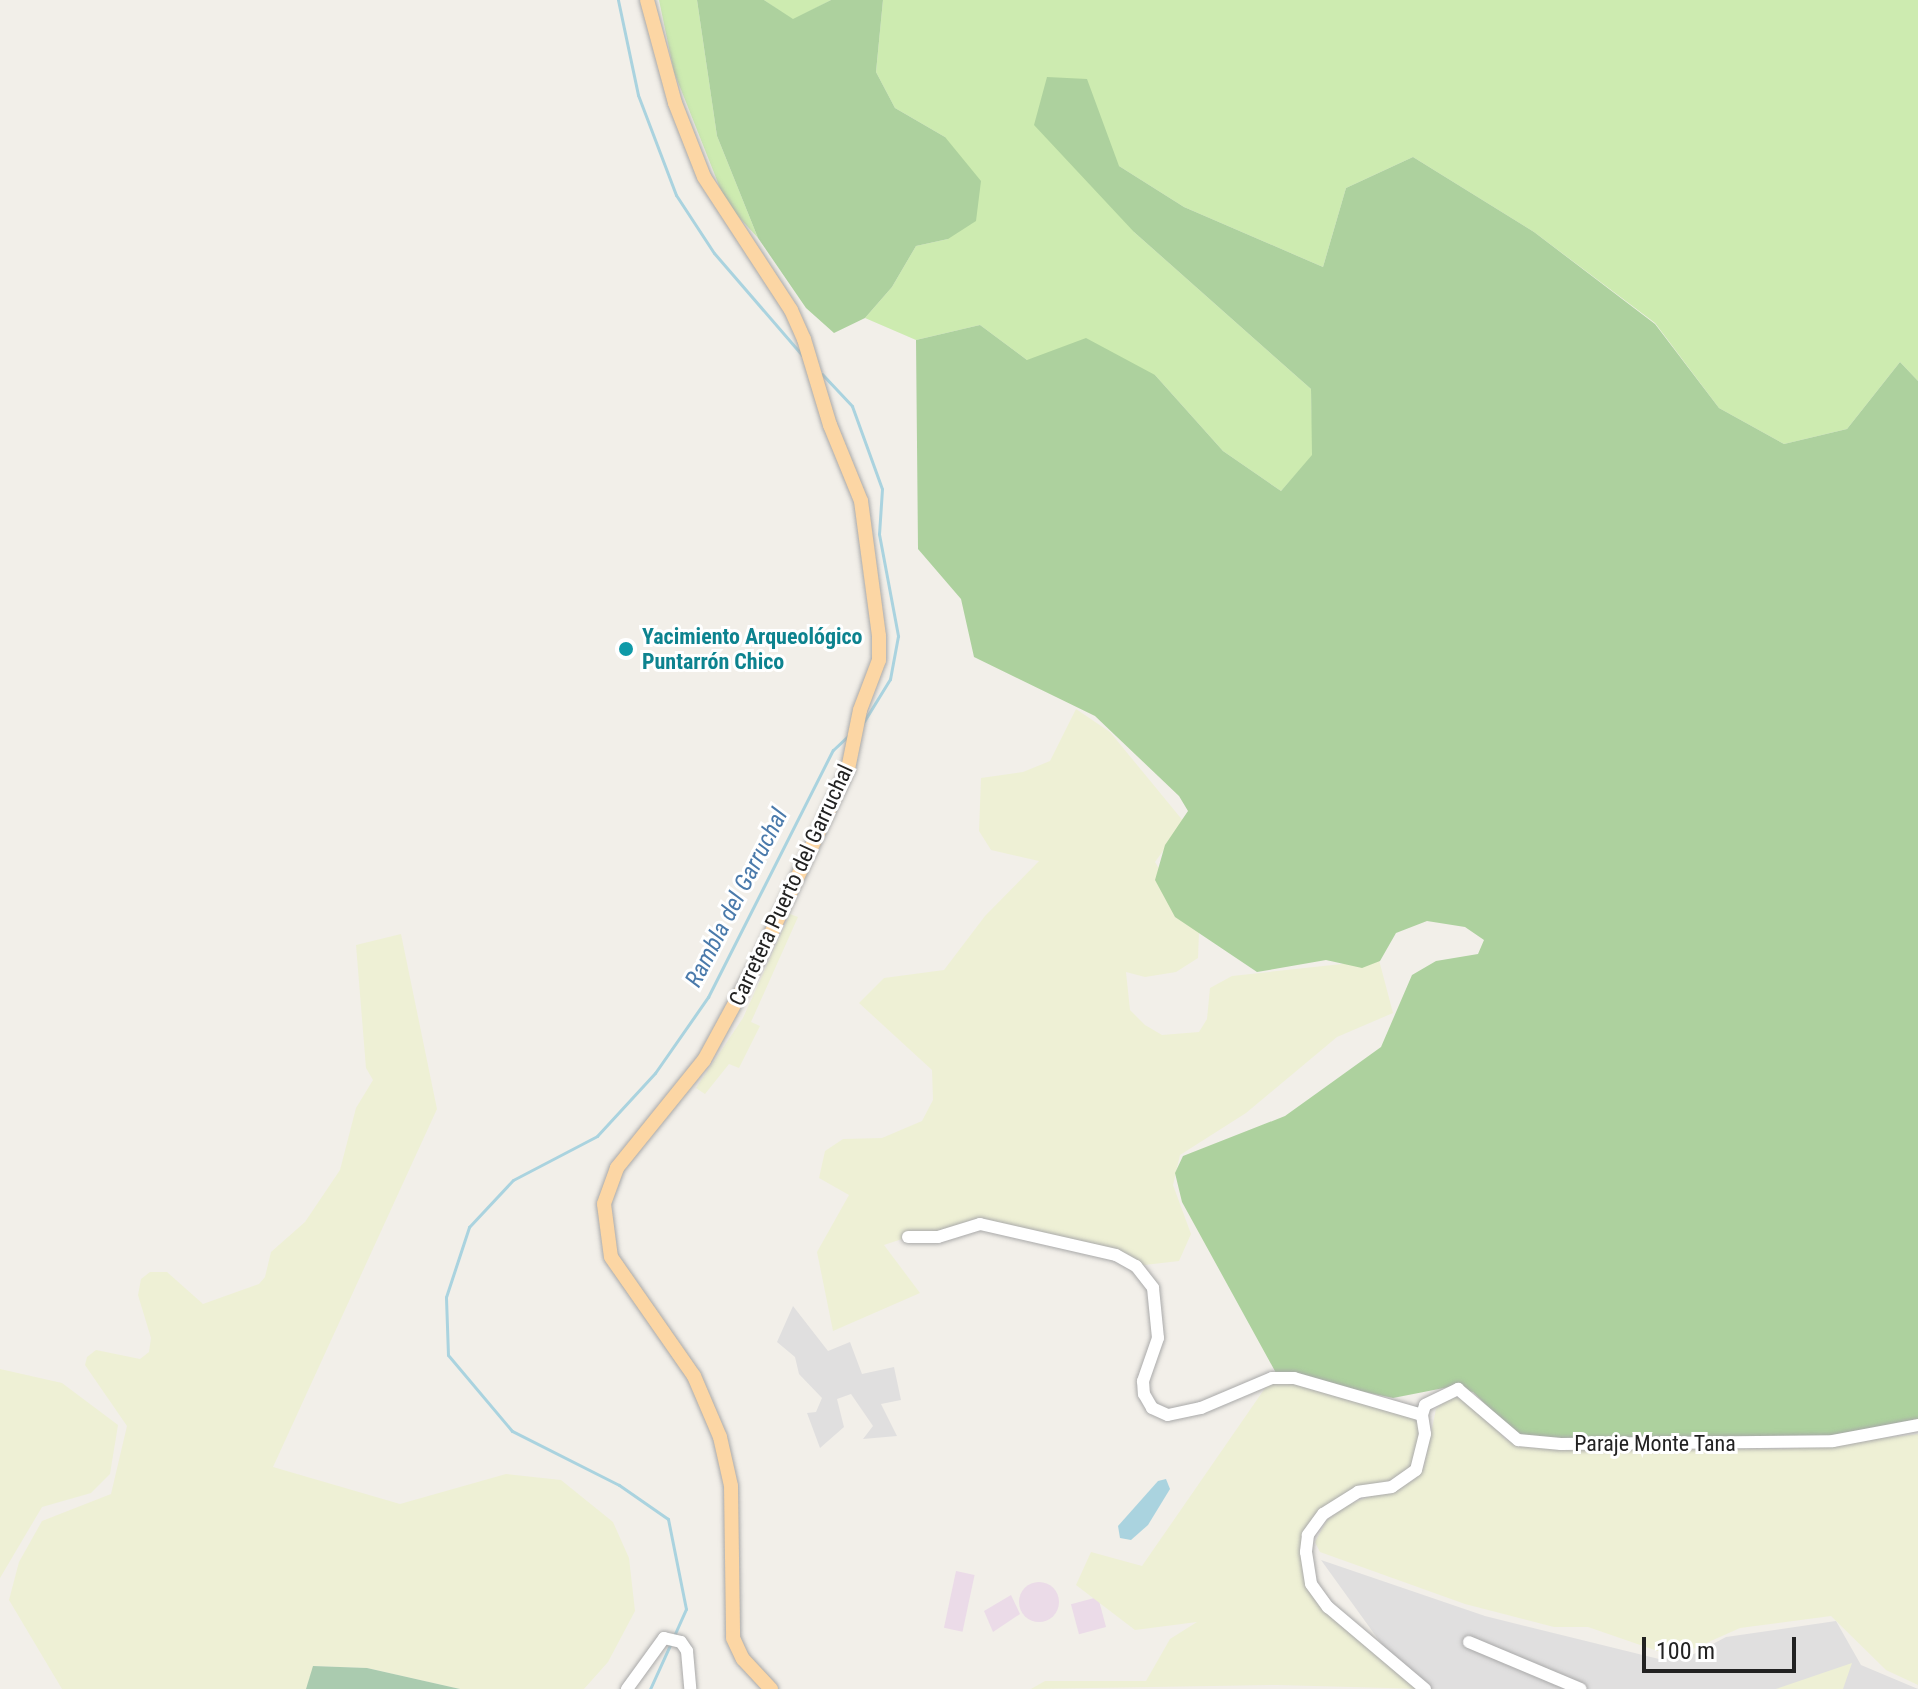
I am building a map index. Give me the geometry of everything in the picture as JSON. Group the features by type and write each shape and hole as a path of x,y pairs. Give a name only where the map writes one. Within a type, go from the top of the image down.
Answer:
{"main road":[{"name":"Carretera Puerto del Garruchal","path":"647,0 675,103 704,177 791,310 804,339 821,396 861,501 879,636 879,660 860,710 848,769 729,1018 689,1079 617,1168 604,1204 611,1257 694,1376 720,1437 731,1486 733,1638 743,1659 771,1689"}],"street":[{"path":"908,1237 938,1237 980,1224 1116,1255 1136,1266 1153,1288 1158,1338 1143,1381 1144,1394 1152,1408 1168,1415 1201,1408 1272,1378 1294,1378 1422,1415 1425,1434 1416,1470 1392,1487 1358,1492 1323,1514 1308,1535 1306,1552 1311,1584 1328,1607 1425,1689"},
{"name":"Paraje Monte Tana","path":"1422,1415 1425,1405 1458,1389 1518,1440 1561,1444 1833,1441 1918,1425"},
{"path":"627,1689 664,1638 681,1642 687,1651 690,1689"},
{"path":"1469,1642 1581,1689"}],"shaded area":[{"path":"793,1306 828,1351 850,1342 862,1374 894,1367 901,1400 881,1404 897,1436 863,1439 873,1426 851,1394 837,1399 844,1427 820,1448 807,1413 816,1412 822,1398 799,1374 795,1357 777,1342"},
{"path":"1321,1560 1485,1616 1659,1659 1690,1656 1726,1637 1836,1621 1861,1665 1918,1689 1414,1689"},
{"path":"956,1571 975,1575 963,1632 944,1628"},
{"path":"1039,1582 1053,1588 1059,1602 1053,1616 1039,1622 1025,1616 1019,1602 1025,1588"},
{"path":"1011,1595 1020,1614 993,1632 984,1611"},
{"path":"1098,1597 1106,1627 1079,1634 1071,1604"}],"green space":[{"path":"659,0 697,0 717,136 758,238 726,203 674,72"},
{"path":"697,0 764,0 793,19 831,0 883,0 876,72 895,108 945,137 981,181 976,221 948,239 916,246 892,287 865,318 834,333 806,308 758,238 717,136"},
{"path":"764,0 831,0 793,20"},
{"path":"883,0 1918,0 1918,381 1900,362 1847,429 1784,444 1719,408 1655,323 1534,232 1413,157 1346,188 1323,267 1184,207 1119,166 1134,232 1311,389 1313,455 1281,491 1223,451 1155,375 1027,360 980,325 916,340 865,318 892,287 916,246 948,239 945,137 895,108 876,72"},
{"path":"1047,77 1087,79 1119,166 1184,207 1323,267 1346,188 1413,157 1534,232 1655,324 1719,408 1784,444 1847,429 1900,362 1918,381 1918,1420 1835,1437 1771,1441 1533,1439 1515,1433 1473,1392 1449,1387 1393,1398 1276,1373 1182,1202 1175,1173 1183,1156 1285,1116 1331,1083 1381,1047 1412,975 1436,961 1478,954 1484,940 1465,927 1427,921 1396,933 1380,961 1362,968 1326,960 1257,972 1175,917 1155,880 1165,845 1188,811 1179,796 1095,716 974,657 961,599 918,549 916,340 980,325 1027,360 1086,338 1155,375 1223,451 1281,491 1312,455 1311,389 1134,232 1034,125"},
{"path":"1076,709 1110,732 1184,822 1155,862 1199,932 1198,958 1176,972 1145,977 1126,972 1130,1010 1145,1025 1162,1035 1199,1032 1207,1019 1210,988 1232,976 1379,960 1393,1013 1337,1037 1246,1113 1180,1155 1173,1185 1191,1234 1179,1261 1136,1266 981,1224 908,1237 884,1245 920,1293 833,1331 817,1252 849,1195 819,1178 825,1151 843,1139 882,1138 922,1121 933,1100 932,1070 859,1003 884,978 944,970 985,916 1039,861 991,850 979,831 981,778 1023,772 1050,761"},
{"path":"790,914 798,917 751,1022 760,1026 739,1068 729,1064 705,1094 696,1088 743,1018"},
{"path":"401,934 437,1109 273,1467 400,1504 506,1474 561,1480 613,1522 629,1558 635,1611 608,1662 584,1689 460,1689 367,1668 314,1666 306,1689 62,1689 9,1600 19,1562 42,1521 111,1494 127,1426 85,1365 87,1357 96,1350 140,1359 149,1352 151,1338 138,1295 141,1279 150,1272 167,1272 203,1304 259,1284 265,1277 271,1252 305,1222 340,1170 356,1108 373,1080 366,1068 356,945"},
{"path":"0,1369 62,1383 118,1425 110,1474 91,1493 42,1507 0,1578"},
{"path":"1272,1378 1422,1415 1416,1470 1392,1487 1358,1492 1324,1514 1308,1535 1311,1584 1425,1689 1277,1685 1031,1689 1045,1681 1146,1681 1170,1639 1197,1622 1135,1630 1076,1585 1091,1552 1142,1566"},
{"path":"1450,1396 1472,1401 1505,1439 1532,1448 1787,1449 1918,1434 1918,1685 1886,1670 1831,1616 1740,1628 1675,1657 1588,1627 1554,1627 1465,1604 1320,1552 1315,1542 1327,1520 1347,1505 1414,1480 1424,1467 1436,1409"},
{"path":"1852,1663 1843,1689 1776,1689"},
{"path":"313,1666 367,1668 460,1689 306,1689"}],"water":[{"path":"1166,1479 1170,1489 1148,1525 1131,1540 1120,1538 1118,1526 1158,1481"}],"waterway":[{"name":"Rambla del Garruchal","path":"618,0 638,95 676,195 714,253 802,355"},
{"name":"Rambla del Garruchal","path":"822,374 852,406 882,489 879,534 898,636 890,679 863,723"},
{"name":"Rambla del Garruchal","path":"673,1638 686,1609 668,1519 619,1485 512,1431 448,1355 446,1297 469,1227 513,1180 597,1136 655,1073 708,997 833,750 848,736"},
{"name":"Rambla del Garruchal","path":"650,1689 670,1645"}],"place":[{"name":"Yacimiento Arqueológico Puntarrón Chico","path":"626,649"}]}
